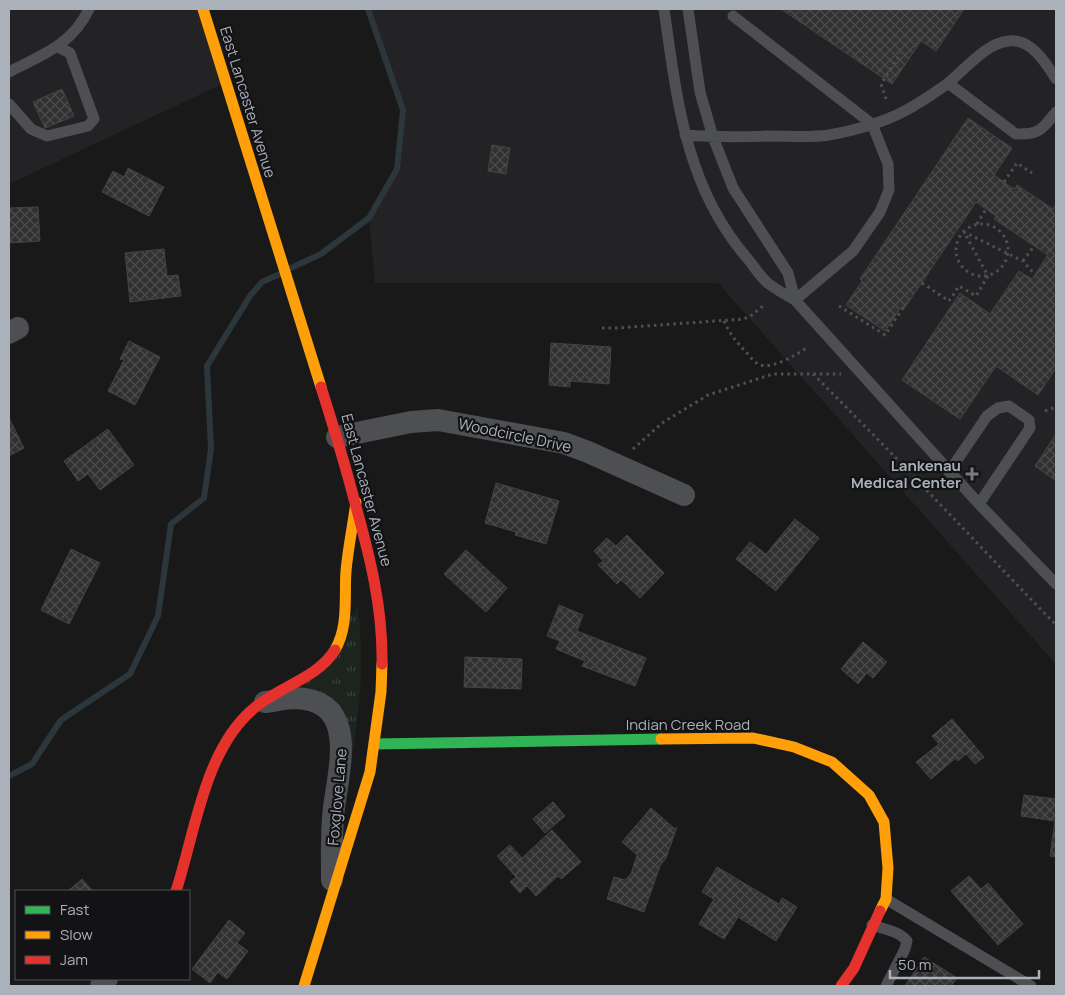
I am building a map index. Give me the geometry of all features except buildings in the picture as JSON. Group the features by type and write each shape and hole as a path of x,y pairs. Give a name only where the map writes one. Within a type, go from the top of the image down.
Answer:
{"main road":[{"name":"East Lancaster Avenue","path":"203,9 337,436 377,585 380,612 382,692 370,772 304,986"},
{"path":"176,890 212,770 223,746 241,721 252,710 321,667 328,661 337,646 347,614 346,571 356,502"},
{"name":"Indian Creek Road","path":"375,744 753,738 794,747 832,762 869,795 884,822 888,868 886,899 872,925 854,968 841,986"}],"street":[{"name":"Woodcircle Drive","path":"337,436 411,422 438,420 564,443 684,495"},
{"name":"Foxglove Lane","path":"264,702 294,698 315,701 327,709 340,728 342,744 334,810 331,895"}],"lane":[{"path":"9,72 58,47 82,24 89,9"},
{"path":"664,9 685,135 708,200 726,231 768,284 795,300 978,504 1056,584"},
{"path":"688,9 700,92 713,137 733,188 788,273 795,300"},
{"path":"733,16 872,124 888,164 889,190 880,212 853,251 795,300"},
{"path":"685,135 713,137 829,135 872,124 910,108 948,83 968,64 987,50 1001,42 1011,40 1026,43 1034,50 1056,79"},
{"path":"9,104 31,129 47,136 88,126 94,119 70,53 58,47"},
{"path":"948,83 1016,134 1029,135 1039,131 1056,112"},
{"path":"949,472 987,416 998,408 1009,406 1029,420 1030,428 978,504"},
{"path":"886,899 1031,986"},
{"path":"872,925 904,937 907,941 905,950 886,986"}],"path":[{"path":"886,100 882,84 901,53"},
{"path":"1004,182 1017,163 1032,173"},
{"path":"976,224 994,227 1002,232 1007,240 1008,254 1005,264 1000,270 988,276 970,274 958,260 956,251 957,242 964,232 976,224 986,209"},
{"path":"964,232 1023,261 1035,274"},
{"path":"964,232 988,276"},
{"path":"1023,261 1034,246"},
{"path":"922,283 949,301 959,286 976,296 988,276"},
{"path":"602,328 744,319 763,306"},
{"path":"839,306 885,335 902,308"},
{"path":"724,321 732,336 758,364 767,366 781,362 799,354 808,347"},
{"path":"616,465 662,423 708,395 773,374 860,373"},
{"path":"813,374 1056,625"},
{"path":"1045,412 1056,407"}],"shaded area":[{"path":"9,9 203,9 227,82 9,184"},
{"name":"Lankenau Medical Center","path":"368,9 1056,9 1056,664 718,283 375,283 369,218 397,169 403,110"}],"green space":[{"path":"358,606 361,683 349,773 350,745 300,689"}],"waterway":[{"path":"291,268 321,254 369,218 397,169 403,110 368,9"},
{"path":"9,776 32,764 61,720 130,674 158,616 171,524 204,498 211,449 207,366 250,296 262,282 280,274"}],"traffic: fast":[{"path":"375,744 661,739"}],"traffic: slow":[{"path":"203,9 321,387"},
{"path":"335,650 344,621 346,571 356,502"},
{"path":"304,986 370,772 381,692 382,664"},
{"path":"661,739 753,738 794,747 832,762 869,795 884,822 888,868 886,899 880,911"}],"traffic: jam":[{"path":"321,387 361,523 370,563 378,603 382,664"},
{"path":"176,890 203,794 212,770 236,727 262,702 307,676 327,660 335,650"},
{"path":"841,986 854,968 880,911"}],"place":[{"name":"Lankenau Medical Center","path":"972,474"}]}
